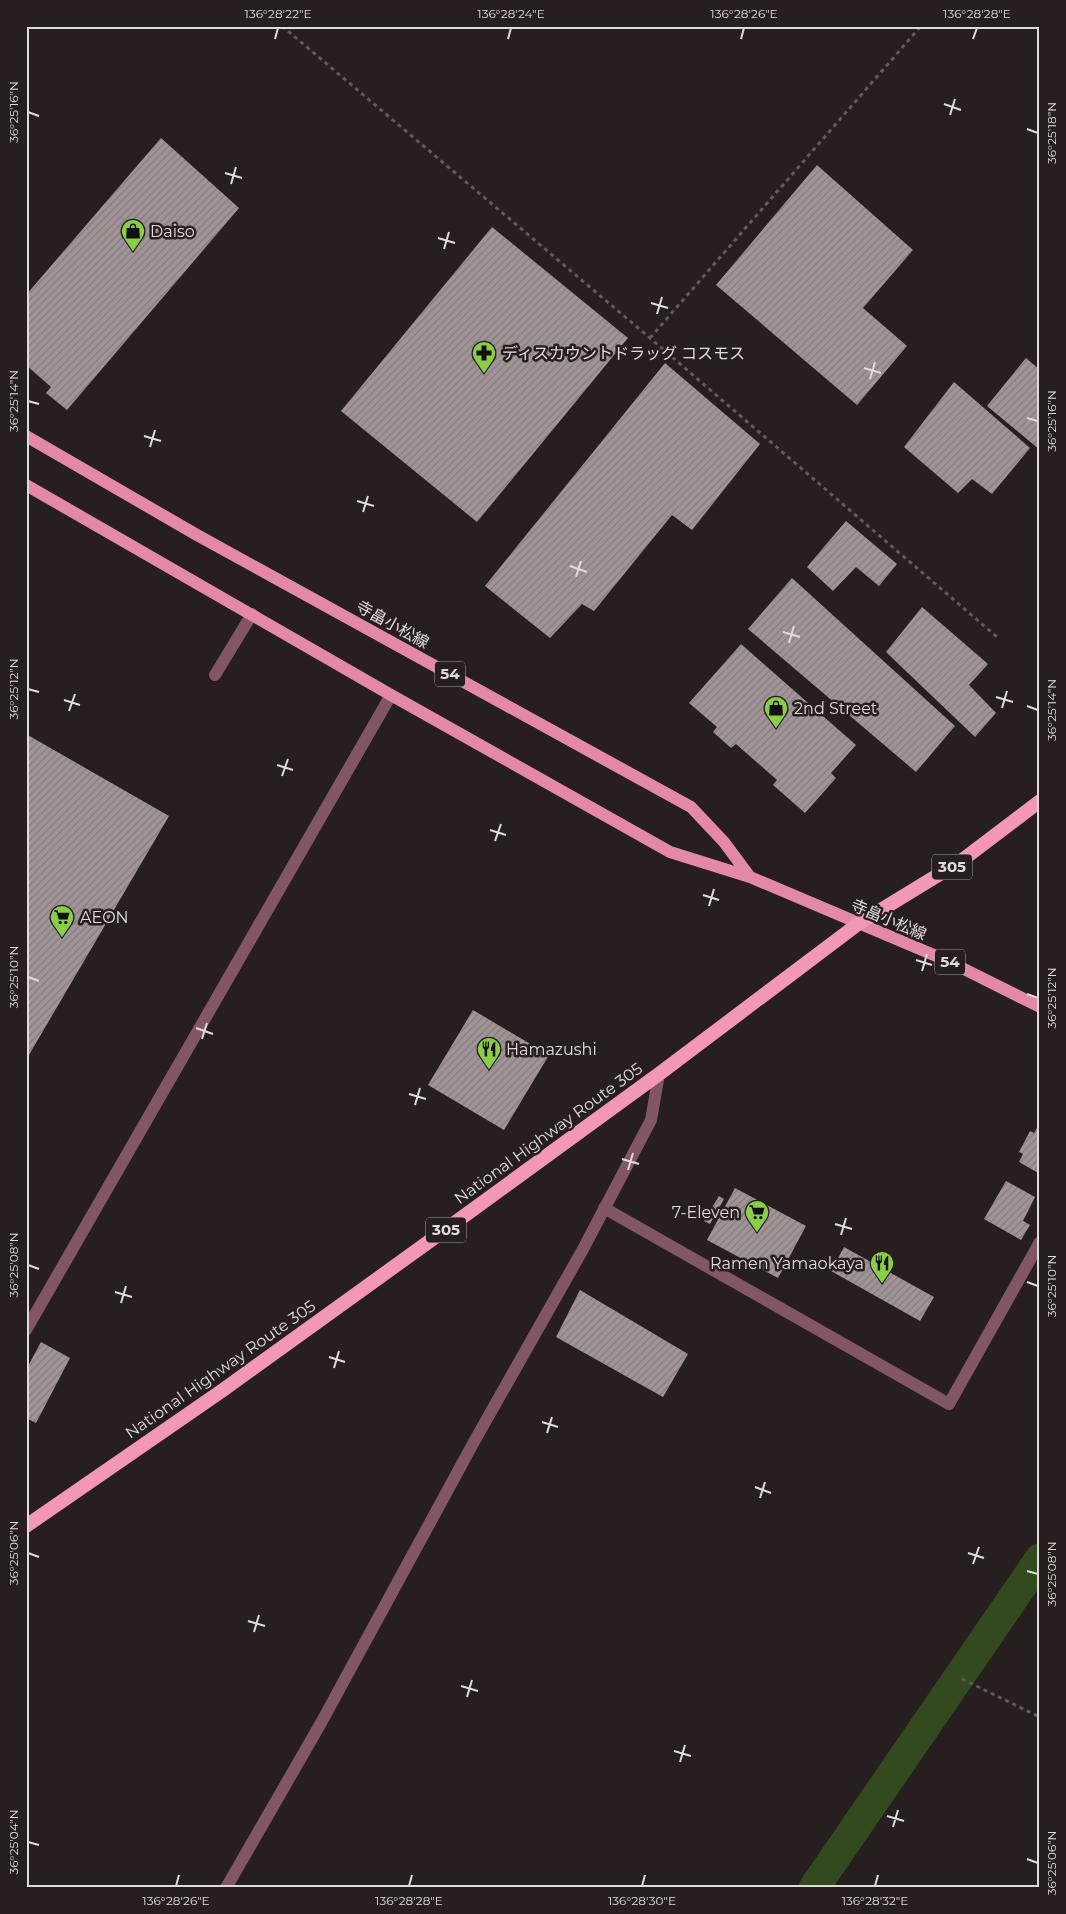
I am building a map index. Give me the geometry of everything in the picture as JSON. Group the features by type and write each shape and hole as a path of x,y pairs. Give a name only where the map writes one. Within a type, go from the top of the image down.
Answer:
{"highway":[{"name":"National Highway Route 305","path":"26,1526 223,1390 659,1074 858,924 961,861 1040,801"}],"main road":[{"name":"寺畠小松線","path":"26,436 197,535 691,807 724,842 750,877"},
{"name":"寺畠小松線","path":"26,485 670,852 750,877 782,890 948,961 1040,1007"}],"street":[{"path":"215,675 252,614"},
{"path":"26,1330 391,694"},
{"path":"226,1888 321,1723 604,1208 650,1120 659,1074"},
{"path":"604,1208 949,1404 1040,1242"}],"path":[{"path":"282,26 650,338 997,637"},
{"path":"650,338 921,26"},
{"path":"962,1679 1040,1717"}],"building":[{"name":"Daiso","path":"161,138 239,208 67,410 46,393 51,387 26,365 26,295"},
{"path":"817,165 913,250 863,308 907,346 857,405 716,285"},
{"name":"ディスカウントドラッグ コスモス","path":"492,227 628,338 477,522 341,411"},
{"path":"1026,358 1040,370 1040,450 987,406"},
{"path":"665,363 760,444 692,530 672,515 594,611 582,604 550,638 485,586"},
{"path":"954,382 1030,448 992,494 972,479 958,493 904,447"},
{"path":"846,521 897,564 879,586 856,567 833,591 807,567"},
{"path":"792,578 955,726 916,772 748,629"},
{"path":"922,607 988,664 969,685 996,713 975,737 886,652"},
{"name":"2nd Street","path":"741,644 856,745 831,773 836,778 805,813 773,785 777,780 736,744 731,748 713,732 717,727 689,703"},
{"name":"AEON","path":"26,734 169,816 26,1060"},
{"name":"Hamazushi","path":"473,1010 549,1055 504,1130 428,1085"},
{"path":"1040,1123 1040,1174 1019,1162 1023,1154 1019,1152 1030,1131 1034,1133"},
{"path":"1006,1181 1035,1197 1023,1221 1030,1225 1021,1240 984,1219"},
{"name":"7-Eleven","path":"735,1188 806,1226 778,1278 707,1240"},
{"path":"719,1196 724,1199 710,1224 704,1221"},
{"name":"Ramen Yamaokaya","path":"844,1247 934,1297 920,1321 831,1271"},
{"path":"580,1290 688,1354 663,1397 556,1337"},
{"path":"41,1342 70,1358 36,1423 26,1418 26,1370"}],"waterway":[{"path":"814,1888 1040,1559"}],"place":[{"name":"Daiso","path":"133,252"},
{"name":"ディスカウントドラッグ コスモス","path":"484,374"},
{"name":"2nd Street","path":"776,729"},
{"name":"AEON","path":"62,938"},
{"name":"Hamazushi","path":"489,1070"},
{"name":"7-Eleven","path":"757,1233"},
{"name":"Ramen Yamaokaya","path":"882,1284"}]}
